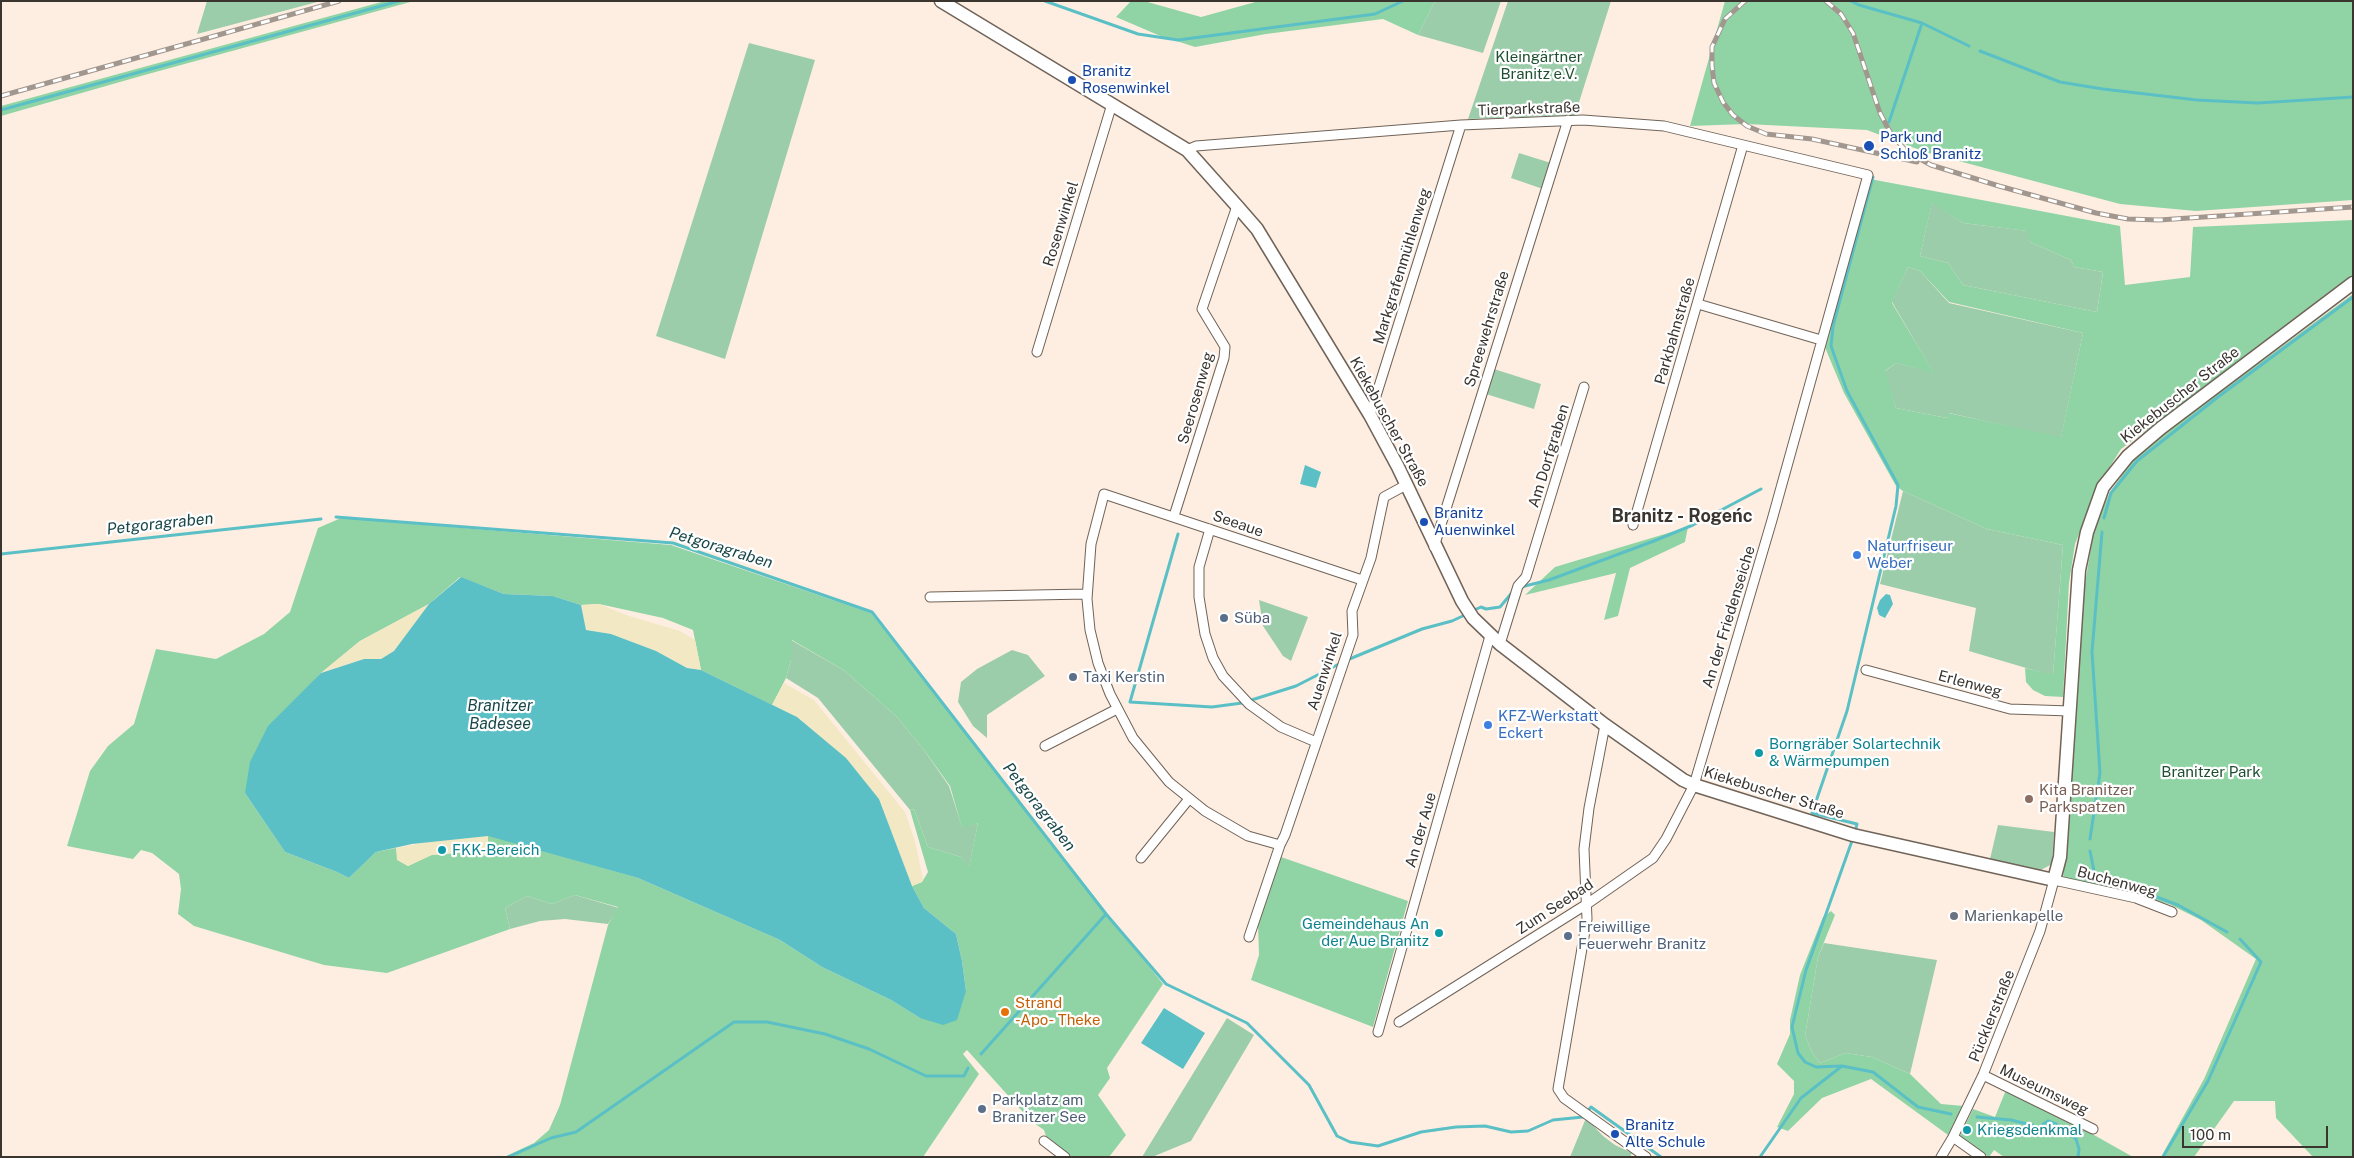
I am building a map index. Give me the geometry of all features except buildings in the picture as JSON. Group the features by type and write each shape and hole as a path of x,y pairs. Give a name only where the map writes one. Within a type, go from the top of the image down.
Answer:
{"street":[{"name":"Kiekebuscher Straße","path":"941,1 1187,150 1257,229 1370,415 1406,484 1434,547 1462,601 1473,618 1495,640 1605,725 1683,780 1694,785 1853,835 2054,880 2060,857 2078,570 2087,532 2103,488 2128,456 2161,428 2353,284"},
{"name":"Rosenwinkel","path":"1037,352 1112,104"},
{"name":"Tierparkstraße","path":"1187,150 1196,146 1461,125 1568,120 1647,124 1868,175"},
{"name":"Spreewehrstraße","path":"1434,547 1568,120"},
{"name":"Markgrafenmühlenweg","path":"1370,415 1461,125"},
{"name":"Parkbahnstraße","path":"1633,525 1743,145"},
{"name":"An der Friedenseiche","path":"1694,785 1772,520 1868,175"},
{"name":"Seerosenweg","path":"1174,516 1224,358 1225,347 1202,309 1237,206"},
{"path":"1698,304 1821,340"},
{"name":"Am Dorfgraben","path":"1495,640 1518,586 1526,578 1584,387"},
{"name":"Auenwinkel","path":"1249,937 1353,635 1352,611 1371,558 1384,497 1406,484"},
{"name":"Seeaue","path":"1087,594 1091,544 1104,494 1362,580"},
{"path":"1210,529 1199,567 1200,614 1213,658 1223,676 1246,701 1281,727 1316,742"},
{"path":"930,597 1087,594 1090,630 1098,663 1117,709 1133,738 1150,761 1189,799 1248,836 1280,845"},
{"name":"An der Aue","path":"1378,1032 1495,640"},
{"name":"Erlenweg","path":"1866,670 2010,709 2070,711"},
{"path":"1045,746 1117,709"},
{"path":"1605,725 1589,805 1584,849 1587,904 1585,931 1558,1084 1560,1094 1646,1157"},
{"name":"Zum Seebad","path":"1399,1022 1587,904 1653,858 1666,839 1694,785"},
{"path":"1141,858 1189,799"},
{"name":"Buchenweg","path":"2054,880 2136,898 2172,912"},
{"name":"Pücklerstraße","path":"1941,1157 1953,1137 1983,1075 2040,931 2054,880"},
{"name":"Museumsweg","path":"1983,1075 2093,1129"},
{"path":"1953,1137 1981,1157"},
{"path":"1044,1141 1065,1157"}],"green space":[{"path":"207,1 321,1 197,34"},
{"path":"385,1 414,1 1,116 1,106"},
{"path":"1131,1 1144,1 1201,17 1259,1 1435,1 1418,35 1383,19 1266,34 1195,47 1158,35 1116,17"},
{"path":"1435,1 1501,1 1483,53 1418,35"},
{"name":"Kleingärtner Branitz e.V.","path":"1508,1 1611,1 1575,115 1468,119"},
{"path":"1725,1 2353,1 2353,200 2196,211 2120,204 1925,152 1867,130 1746,124 1690,126"},
{"path":"749,43 815,60 725,359 656,336"},
{"path":"1519,153 1551,163 1543,189 1511,178"},
{"path":"1870,179 2120,226 2125,285 2190,277 2193,227 2353,220 2353,277 2121,449 2099,484 2075,544 2069,583 2063,697 2045,696 2033,690 2026,682 2025,668 2053,675 2063,545 1987,529 1903,491 1896,486 1844,393 1824,345","holes":["1932,203 1963,223 2027,231 2030,242 2071,260 2074,267 2103,272 2097,312 1963,285 1948,263 1920,256","1908,267 1920,271 1949,302 2083,333 2061,437 1948,413 1947,418 1896,408 1885,371 1896,363 1934,373 1892,303"]},
{"path":"1932,202 1963,223 2028,231 2030,242 2071,260 2074,267 2103,272 2097,312 1963,285 1948,263 1920,256"},
{"path":"1908,267 1920,271 1949,303 2083,333 2061,438 1949,413 1947,418 1896,408 1884,372 1896,363 1933,372 1892,302"},
{"name":"Branitzer Park","path":"2353,294 2353,1157 2313,1157 2276,1118 2275,1101 2234,1101 2194,1157 2161,1157 2204,1079 2256,959 2201,920 2171,905 2137,894 2063,880 2084,589 2095,525 2110,492 2133,460 2174,426"},
{"path":"1494,369 1541,384 1534,409 1486,394"},
{"path":"1903,491 1987,529 2063,545 2053,676 1969,651 1976,608 1880,584"},
{"path":"341,518 671,545 871,613 1163,984 1107,1068 1110,1078 1098,1095 1126,1135 1109,1157 1072,1157 1046,1136 1044,1130 1031,1121 967,1050 963,1054 979,1074 923,1157 504,1157 534,1143 549,1130 560,1105 608,925 618,907 575,895 552,904 527,896 505,908 510,929 387,973 324,965 194,926 178,914 181,889 179,874 152,853 141,850 133,859 67,846 90,771 108,746 134,724 156,649 216,659 264,634 290,612 318,528","holes":["460,577 504,594 553,596 581,605 599,604 663,618 693,630 701,670 772,705 786,678 791,660 792,640 845,671 897,717 924,750 950,786 962,828 978,823 969,867 961,857 928,847 914,809 910,810 928,872 922,882 912,886 924,908 956,934 966,991 920,1018 891,1000 822,967 780,940 638,878 488,835 487,856 467,852 431,855 408,866 398,860 396,848 376,852 349,878 285,852 245,793 300,696 321,673 360,641 429,604"]},
{"path":"1688,527 1685,542 1630,568 1618,616 1604,620 1616,573 1525,595 1555,567"},
{"path":"1259,600 1308,617 1291,661 1283,656 1263,626"},
{"path":"791,640 845,671 897,717 924,750 949,786 962,827 978,823 969,868 961,857 928,847 914,809 910,810 818,698 786,678 791,660"},
{"path":"1012,650 1028,655 1045,676 987,715 987,738 973,726 958,702 961,682 977,669"},
{"path":"1998,825 2054,832 2052,864 2041,870 1990,859"},
{"path":"1281,857 1408,901 1373,1027 1251,980 1259,955 1258,923"},
{"path":"575,895 619,908 608,924 565,919 540,921 510,929 505,908 527,896 552,904"},
{"path":"1831,911 1835,915 1818,957 1805,1036 1813,1054 1820,1063 1846,1053 1872,1057 1910,1074 1941,1104 1964,1106 1948,1135 1871,1079 1822,1098 1788,1131 1777,1127 1794,1094 1794,1081 1777,1064 1790,1034 1790,1020 1800,975 1823,917"},
{"path":"1824,943 1937,960 1910,1074 1872,1057 1846,1053 1820,1063 1813,1054 1805,1036 1818,957"},
{"path":"1227,1018 1254,1035 1191,1141 1152,1157 1142,1157"},
{"path":"2006,1090 2071,1122 2133,1157 2004,1157 1994,1150 1989,1157 1960,1136 1973,1109 1995,1117"},
{"path":"1586,1118 1603,1136 1615,1145 1632,1153 1630,1157 1570,1157"}],"sand":[{"path":"429,604 394,651 381,659 364,659 321,673 360,641"},
{"path":"599,604 629,616 680,631 695,640 701,670 687,668 656,651 611,634 586,630 581,605"},
{"path":"784,683 814,700 905,812 915,841 922,882 912,886 879,799 846,759 797,717 772,705"},
{"name":"FKK-Bereich","path":"488,835 488,856 467,852 432,855 408,866 397,860 396,848 443,839"}],"water":[{"path":"1305,465 1321,472 1316,488 1300,484"},
{"name":"Branitzer Badesee","path":"461,577 504,594 553,596 581,605 586,630 611,634 656,651 687,668 701,670 797,717 846,758 879,799 912,886 924,908 956,934 966,991 957,1020 943,1025 920,1018 891,1000 822,967 780,940 638,878 488,836 412,844 376,852 349,878 285,852 245,793 250,762 268,726 321,673 364,659 381,659 394,651 429,604"},
{"path":"1886,594 1890,595 1893,604 1885,618 1879,615 1877,608 1880,600"},
{"path":"1164,1008 1205,1033 1183,1069 1141,1043"}],"waterway":[{"path":"1,110 399,1"},
{"path":"1045,1 1138,34 1178,40 1375,14 1403,1"},
{"path":"1851,1 1922,23 1969,46"},
{"path":"1889,122 1922,23"},
{"path":"1980,51 2060,82 2103,89 2197,100 2258,103 2353,97"},
{"path":"1855,832 1857,824 1812,813 1847,711 1896,506 1898,485 1847,391 1831,346 1833,326 1873,177"},
{"path":"2104,518 2111,493 2137,461 2218,397 2353,297"},
{"path":"1521,587 1549,580 1654,541 1693,525 1761,489"},
{"name":"Petgoragraben","path":"336,517 673,543 872,612 1106,914 1166,984 1247,1023 1309,1085 1337,1136 1350,1142 1378,1146 1421,1132 1456,1127 1485,1126 1511,1132 1528,1131 1553,1120 1583,1117 1591,1107 1661,1157"},
{"name":"Petgoragraben","path":"1,554 321,519"},
{"path":"2090,839 2100,773 2092,652 2102,532"},
{"path":"1178,534 1130,702 1212,707 1242,703 1296,686 1341,663"},
{"path":"1472,611 1481,607 1486,609 1500,607 1515,589"},
{"path":"1347,660 1422,629 1452,621 1467,614"},
{"path":"1842,1066 1816,1067 1805,1062 1798,1053 1792,1027 1806,970 1853,838"},
{"path":"2090,851 2096,881 2130,887 2178,905 2227,932"},
{"path":"981,1054 1106,914"},
{"path":"2163,1157 2208,1081 2261,962 2240,939"},
{"path":"508,1157 551,1138 576,1132 734,1022 767,1022 825,1034 869,1049 926,1076 964,1076 968,1068"},
{"name":"Petgoragraben","path":"1760,1157 1801,1098 1842,1066 1873,1072 1918,1107 1951,1114"},
{"name":"Petgoragraben","path":"1977,1117 2011,1120 2039,1127 2048,1121 2056,1124 2076,1139 2079,1149 2078,1157"}],"railway":[{"path":"1,96 339,1"},
{"path":"1745,1 1725,19 1712,47 1714,83 1723,102 1733,115 1747,126 1766,134 1812,139 1917,162"},
{"path":"1826,1 1841,14 1853,33 1880,113 1891,134 1907,152 1931,165 2096,213 2128,219 2159,220 2353,207"}],"place":[{"name":"Branitz Rosenwinkel","path":"1072,80"},
{"name":"Park und Schloß Branitz","path":"1869,146"},
{"name":"Branitz Auenwinkel","path":"1424,522"},
{"name":"Naturfriseur Weber","path":"1857,555"},
{"name":"Süba","path":"1224,618"},
{"name":"Taxi Kerstin","path":"1073,677"},
{"name":"KFZ-Werkstatt Eckert","path":"1488,725"},
{"name":"Borngräber Solartechnik & Wärmepumpen","path":"1759,753"},
{"name":"Kita Branitzer Parkspatzen","path":"2029,799"},
{"name":"FKK-Bereich","path":"442,850"},
{"name":"Marienkapelle","path":"1954,916"},
{"name":"Gemeindehaus An der Aue Branitz","path":"1439,933"},
{"name":"Freiwillige Feuerwehr Branitz","path":"1568,936"},
{"name":"Strand -Apo- Theke","path":"1005,1012"},
{"name":"Parkplatz am Branitzer See","path":"982,1109"},
{"name":"Kriegsdenkmal","path":"1967,1130"},
{"name":"Branitz Alte Schule","path":"1615,1134"}],"district":[{"name":"Branitz - Rogeńc","path":"1682,516"}]}
